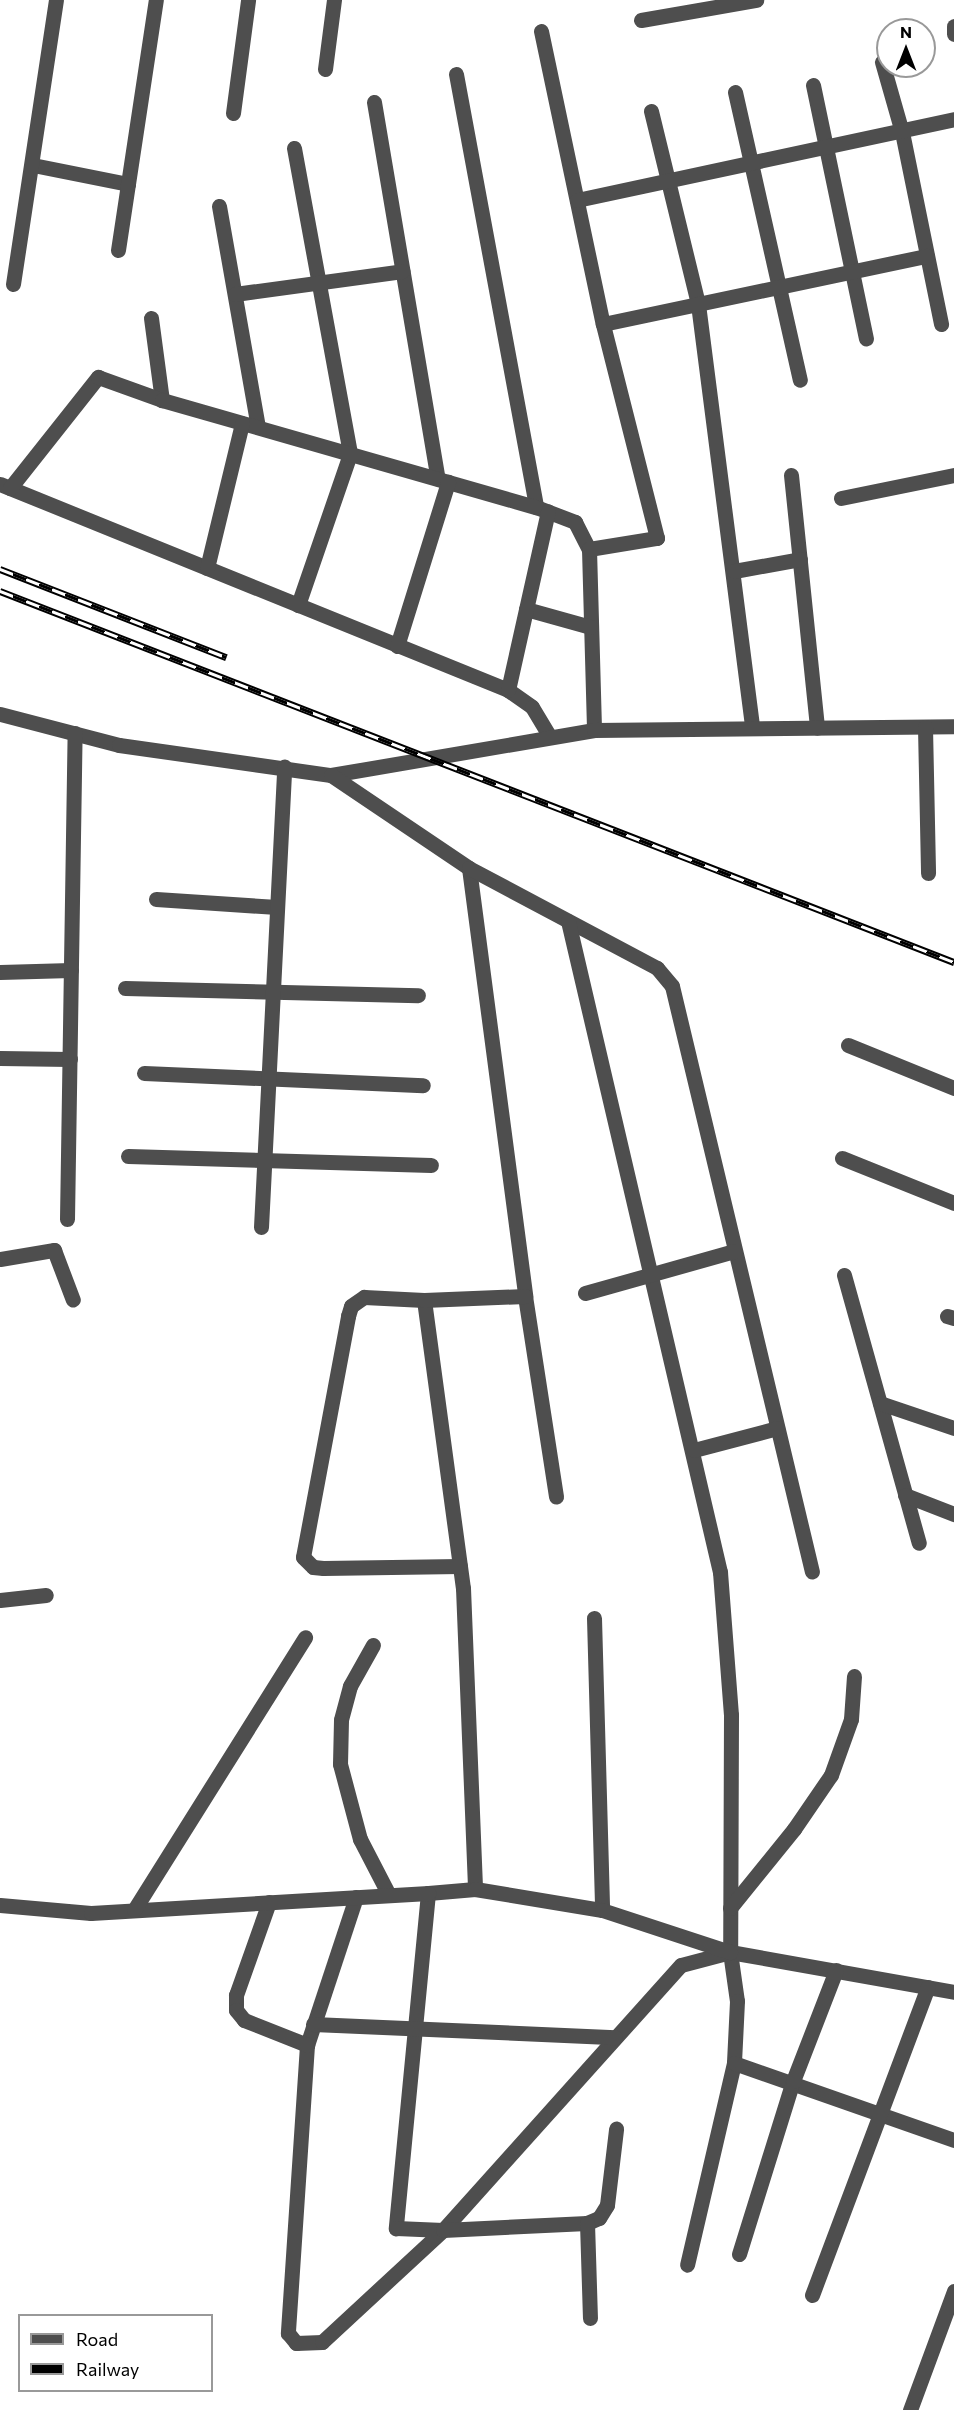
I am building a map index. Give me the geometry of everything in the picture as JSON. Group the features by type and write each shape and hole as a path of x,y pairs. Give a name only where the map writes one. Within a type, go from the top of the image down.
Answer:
{"street":[{"path":"13,284 33,165 56,0"},
{"path":"118,250 156,0"},
{"path":"233,113 248,0"},
{"path":"325,69 334,0"},
{"path":"641,20 756,0"},
{"path":"954,27 954,34"},
{"path":"541,31 603,324 657,538 589,549"},
{"path":"456,74 542,509 526,609 508,690"},
{"path":"887,78 902,132 941,324"},
{"path":"813,85 866,339"},
{"path":"735,92 800,380"},
{"path":"374,102 402,271 443,480 397,646"},
{"path":"651,111 698,304 734,571 752,728"},
{"path":"577,200 825,150 954,119"},
{"path":"294,148 350,454 298,605"},
{"path":"33,165 128,184"},
{"path":"219,206 258,427"},
{"path":"603,324 927,256"},
{"path":"235,294 318,280 402,271"},
{"path":"151,318 162,400"},
{"path":"550,737 532,707 508,690 5,486 98,377 162,400 542,509 575,522 589,549 594,730"},
{"path":"207,568 242,423"},
{"path":"791,475 817,728"},
{"path":"841,498 954,475"},
{"path":"734,571 800,559"},
{"path":"526,609 591,627"},
{"path":"0,714 119,745 330,775 594,730 954,726"},
{"path":"925,727 928,873"},
{"path":"68,1218 75,733"},
{"path":"261,1227 284,767"},
{"path":"330,775 469,868 657,968 672,986 812,1572"},
{"path":"469,868 525,1296 556,1497"},
{"path":"156,899 277,907"},
{"path":"568,921 694,1450 720,1572 731,1715 730,1952 737,2001 734,2063 687,2265"},
{"path":"0,972 71,970"},
{"path":"125,988 418,995"},
{"path":"848,1045 954,1088"},
{"path":"0,1058 70,1059"},
{"path":"144,1073 269,1076 423,1085"},
{"path":"128,1156 264,1158 431,1165"},
{"path":"842,1158 954,1203"},
{"path":"0,1259 54,1250 73,1300"},
{"path":"585,1293 734,1251"},
{"path":"844,1275 919,1543"},
{"path":"460,1566 323,1568 306,1563 303,1557 351,1306 364,1297 424,1300 525,1296"},
{"path":"424,1300 460,1566 474,1889"},
{"path":"880,1403 954,1428"},
{"path":"694,1450 777,1428"},
{"path":"905,1495 954,1514"},
{"path":"0,1600 46,1595"},
{"path":"594,1618 602,1910"},
{"path":"134,1910 305,1637"},
{"path":"373,1645 350,1686 341,1720 340,1764 360,1839 389,1895"},
{"path":"730,1908 794,1829 831,1775 851,1719 854,1676"},
{"path":"0,1905 91,1913 474,1889 602,1910 730,1952 954,1992"},
{"path":"428,1893 396,2228 443,2230 587,2223 600,2218 607,2205 616,2129"},
{"path":"356,1896 307,2045 288,2333 296,2343 322,2342 443,2230 681,1965 730,1952"},
{"path":"269,1902 237,1995 236,2010 244,2020 307,2045"},
{"path":"739,2254 794,2081 836,1970"},
{"path":"812,2295 928,1987"},
{"path":"313,2024 615,2037"},
{"path":"734,2063 794,2081 954,2140"},
{"path":"587,2223 590,2318"},
{"path":"910,2410 954,2290"}],"railway":[{"path":"0,569 226,657"},
{"path":"0,591 954,962"}]}
